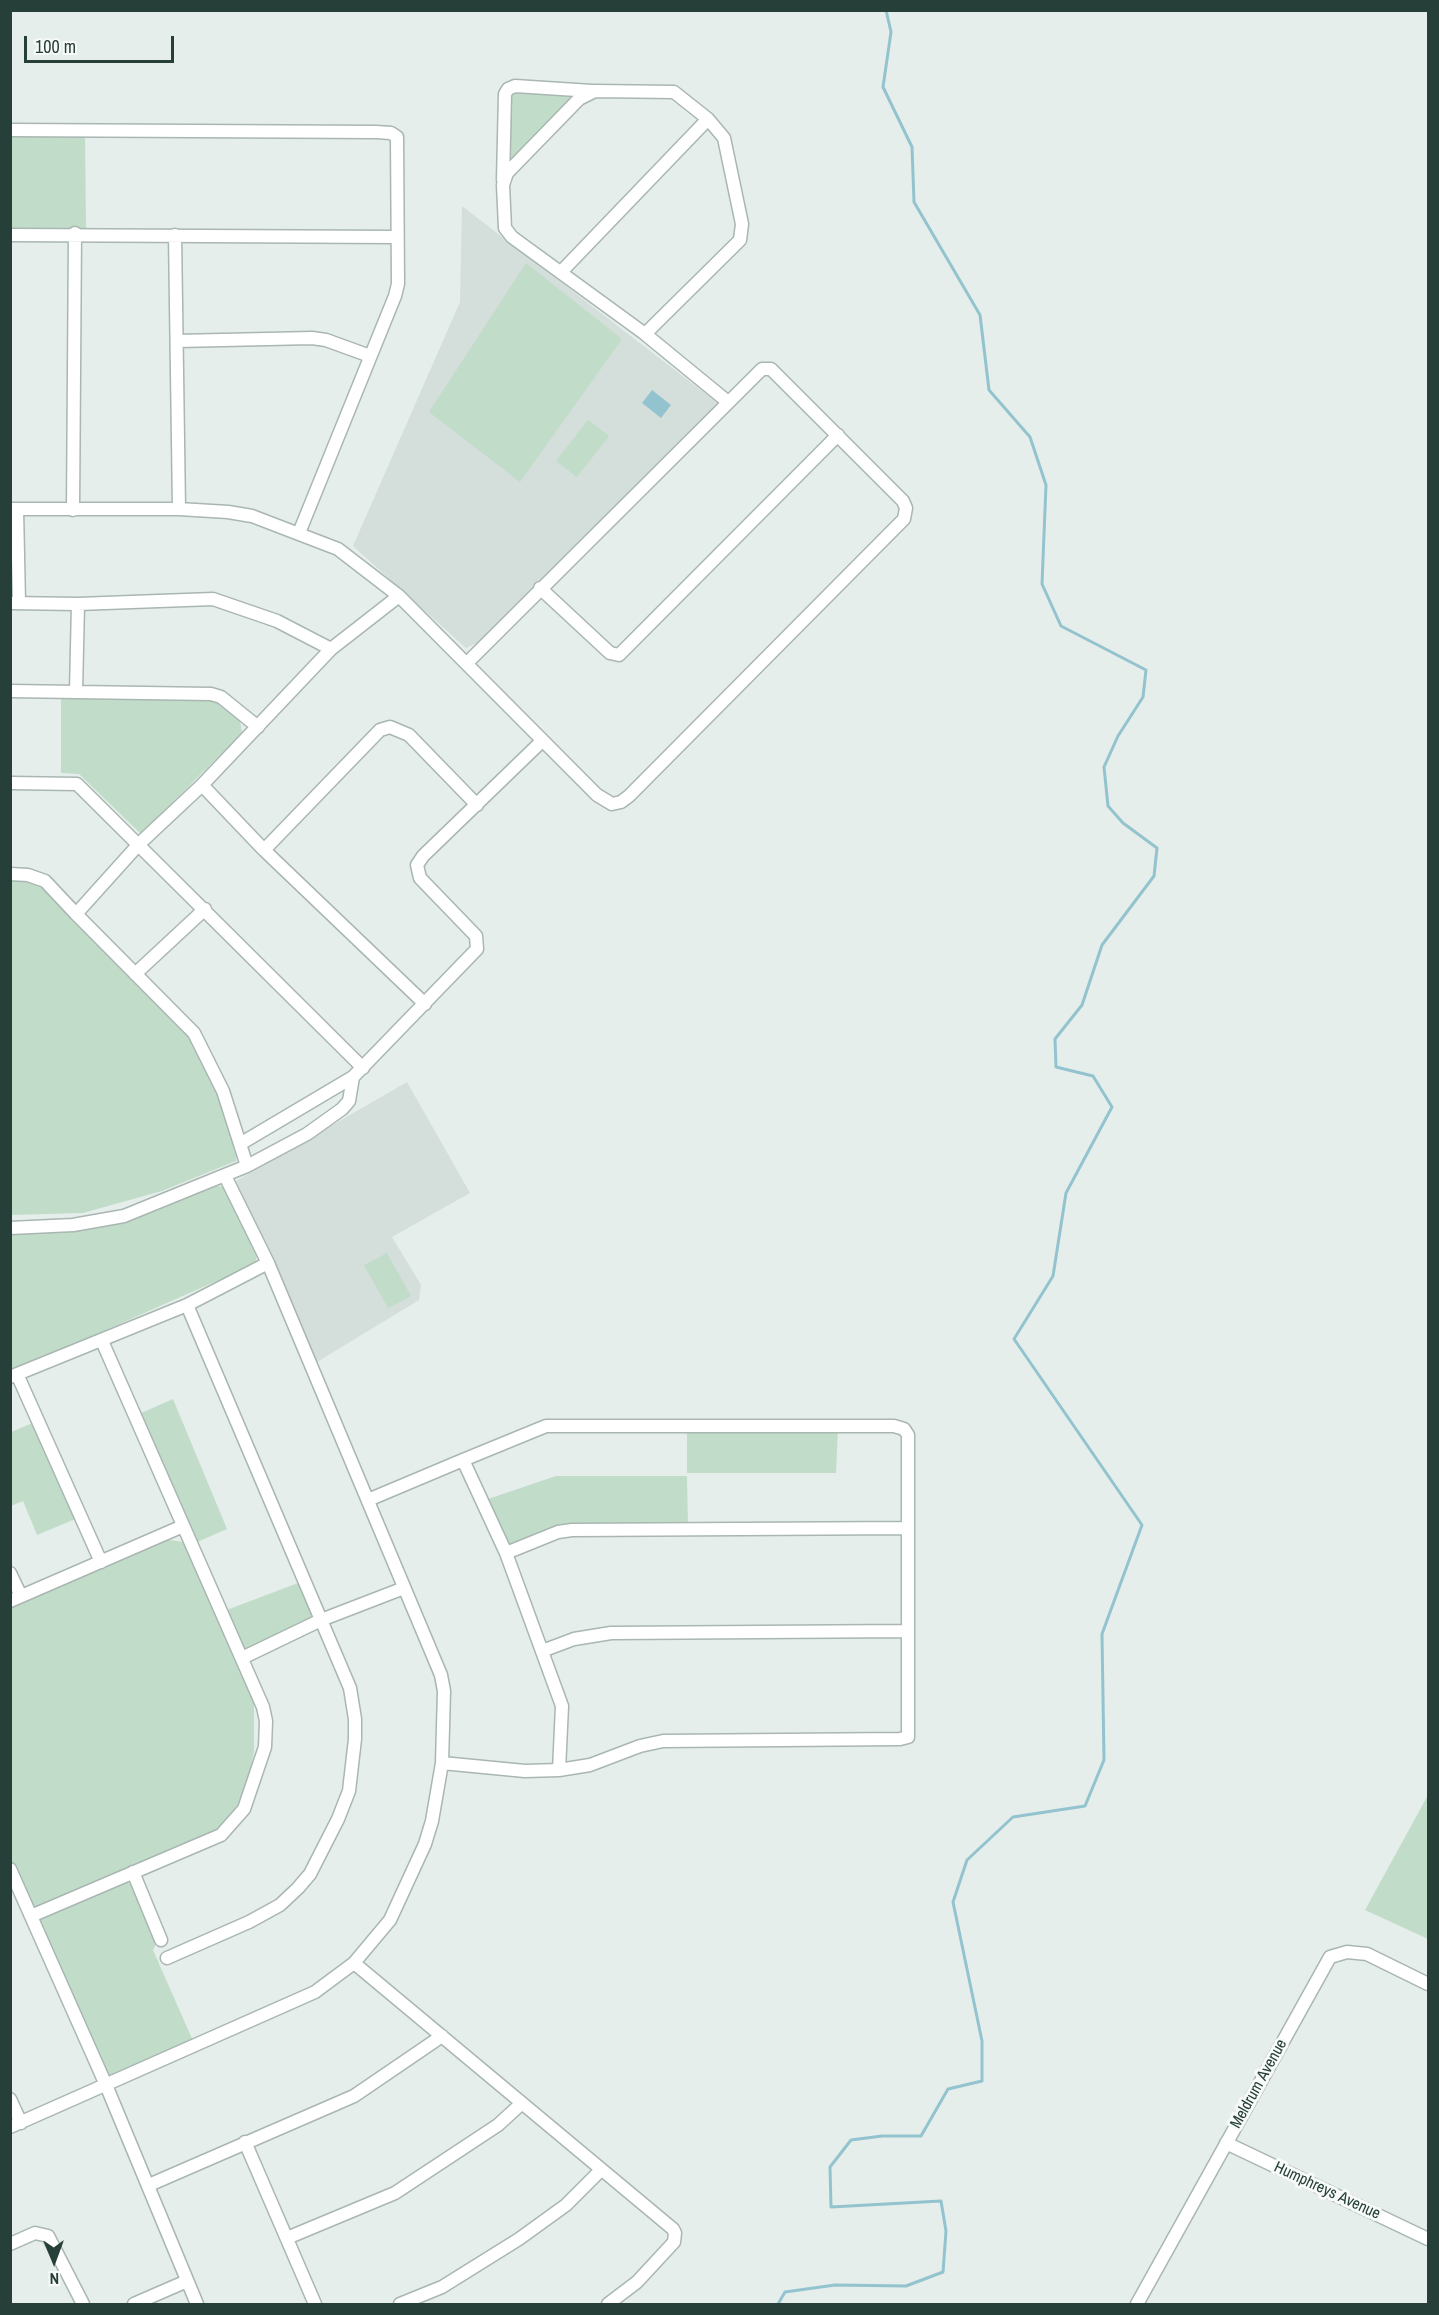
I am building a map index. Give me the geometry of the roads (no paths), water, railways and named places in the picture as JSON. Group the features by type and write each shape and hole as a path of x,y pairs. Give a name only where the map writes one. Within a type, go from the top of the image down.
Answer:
{"street":[{"path":"645,334 740,240 742,224 724,138 708,119 674,92 595,91 514,86 508,89 505,94 503,185 504,225 507,232 645,334 728,402"},
{"path":"503,185 510,169 579,99 595,91"},
{"path":"561,272 708,119"},
{"path":"10,130 391,133 399,141 398,284 299,532"},
{"path":"10,235 75,233 397,237"},
{"path":"73,510 75,233"},
{"path":"175,235 179,508"},
{"path":"178,341 312,338 326,340 370,356"},
{"path":"331,649 277,621 213,598 78,604 15,603 14,509 179,508 252,516 299,532 338,549 399,596 542,741 604,800 612,804 621,802 899,524 905,514 903,501 771,369 759,371 467,663"},
{"path":"540,588 610,653 619,655 838,435"},
{"path":"76,914 139,844 202,785 331,649 399,596"},
{"path":"76,691 78,604"},
{"path":"10,691 217,694 258,727"},
{"path":"264,850 380,730 390,727 409,735 477,805"},
{"path":"240,1144 358,1072 474,953 478,945 476,936 420,878 417,865 423,856 542,741"},
{"path":"10,783 77,784 204,909 358,1072"},
{"path":"202,785 264,850 425,1004"},
{"path":"10,874 28,875 45,881 194,1033 223,1091 247,1166"},
{"path":"135,974 204,909"},
{"path":"10,1228 73,1225 124,1216 225,1176 307,1134 342,1109 349,1101 358,1072"},
{"path":"10,2099 16,2125 315,1992 354,1963 390,1920 411,1876 432,1821 442,1763 444,1691 441,1675 268,1263 225,1176"},
{"path":"101,1562 14,1376 187,1305 268,1263"},
{"path":"167,1958 249,1922 280,1905 310,1874 338,1819 349,1791 355,1719 350,1689 187,1305"},
{"path":"31,1916 221,1835 244,1809 263,1755 266,1721 263,1707 102,1341"},
{"path":"368,1500 546,1426 900,1427 909,1439 909,1735 905,1738 663,1741 640,1746 590,1766 559,1770 525,1771 442,1763"},
{"path":"463,1460 506,1553 563,1711 559,1770"},
{"path":"10,1573 16,1598 183,1526"},
{"path":"506,1553 558,1532 578,1529 908,1528"},
{"path":"242,1658 321,1620 404,1588"},
{"path":"542,1651 574,1639 611,1633 908,1631"},
{"path":"10,1869 106,2085 197,2304"},
{"path":"133,1872 160,1940"},
{"name":"Meldrum Avenue","path":"1137,2304 1330,1957 1347,1952 1367,1954 1428,1984"},
{"path":"354,1963 675,2233 674,2242 637,2282 608,2304"},
{"path":"148,2185 354,2096 442,2036"},
{"path":"287,2238 395,2193 490,2131 522,2103"},
{"path":"245,2142 315,2304"},
{"name":"Humphreys Avenue","path":"1226,2143 1428,2239"},
{"path":"400,2304 442,2287 519,2239 566,2205 601,2170"},
{"path":"10,2244 34,2233 48,2236 83,2304"},
{"path":"134,2304 187,2281"}],"water":[{"path":"652,390 671,405 661,418 642,403"}],"waterway":[{"path":"778,2304 785,2292 835,2285 906,2286 943,2272 946,2231 941,2201 831,2207 830,2167 851,2140 882,2136 921,2136 948,2089 982,2081 982,2041 953,1902 967,1860 1013,1817 1085,1806 1104,1760 1102,1634 1142,1525 1014,1339 1053,1276 1066,1193 1112,1107 1093,1076 1056,1067 1055,1039 1082,1005 1102,945 1154,876 1157,848 1123,823 1108,806 1104,767 1118,736 1143,697 1146,670 1061,626 1042,584 1046,485 1030,437 989,390 980,315 914,202 912,147 883,87 891,32 886,10"}]}
